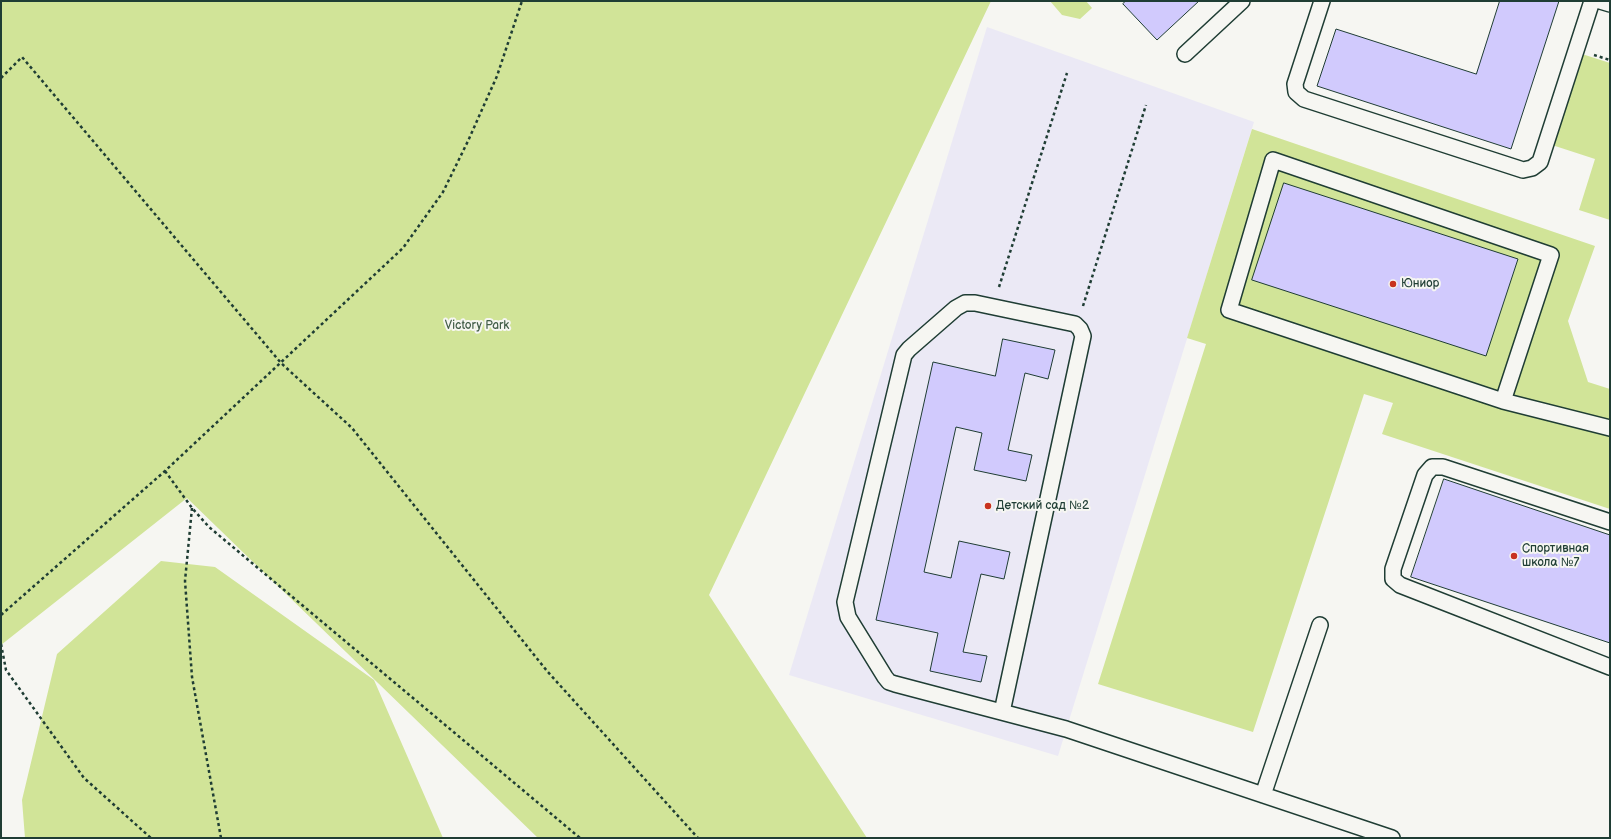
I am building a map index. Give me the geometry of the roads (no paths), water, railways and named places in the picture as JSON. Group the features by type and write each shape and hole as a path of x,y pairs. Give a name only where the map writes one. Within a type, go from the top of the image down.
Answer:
{"lane":[{"path":"1185,54 1242,1"},
{"path":"1322,1 1295,84 1296,92 1304,99 1523,170 1532,168 1540,162 1592,1"},
{"path":"1600,1 1610,4"},
{"path":"1503,401 1551,255 1273,160 1229,310 1503,401 1610,428"},
{"path":"1002,712 1083,336 1080,329 1075,324 975,303 965,303 956,308 904,355 844,602 848,618 889,682 1066,729 1392,838"},
{"path":"1610,522 1443,466 1432,467 1425,475 1393,569 1393,578 1400,585 1610,667"},
{"path":"1263,795 1320,625"}],"place":[{"name":"Юниор","path":"1393,284"},
{"name":"Детский сад №2","path":"988,506"},
{"name":"Спортивная школа №7","path":"1514,556"}],"park label":[{"name":"Victory Park","path":"477,326"}]}
